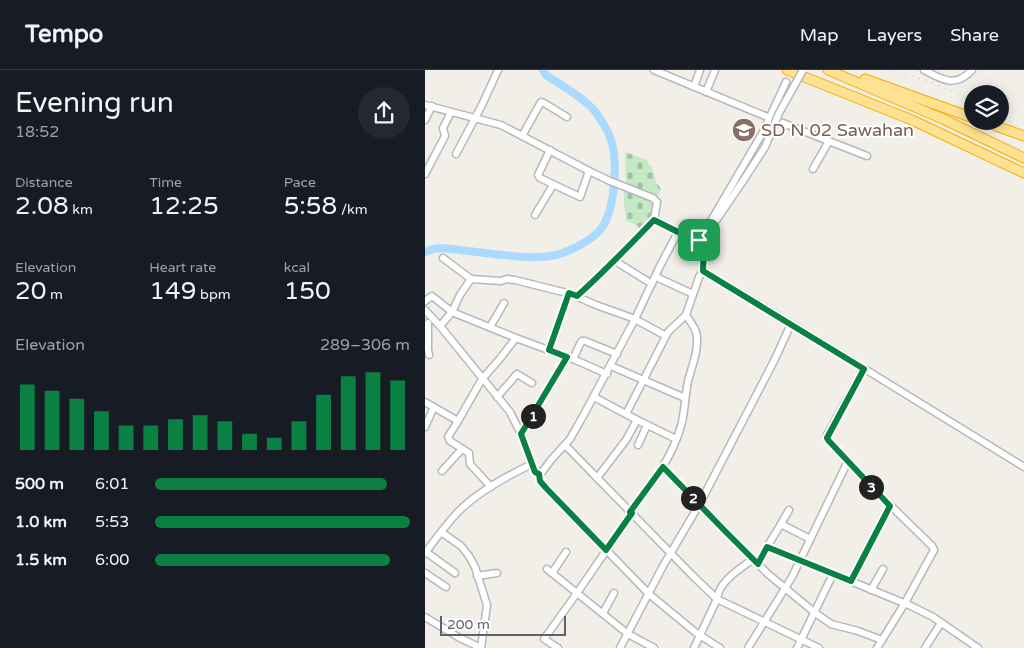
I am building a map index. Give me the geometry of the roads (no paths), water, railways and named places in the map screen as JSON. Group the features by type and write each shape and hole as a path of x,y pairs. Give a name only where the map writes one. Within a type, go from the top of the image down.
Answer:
{"highway":[{"path":"787,70 913,120 1024,172"},
{"path":"828,70 860,77 964,115"},
{"path":"828,70 943,118 1024,158"},
{"path":"1007,130 1024,136"}],"street":[{"path":"455,154 476,118 497,70"},
{"path":"654,70 867,156"},
{"path":"694,87 700,70"},
{"path":"706,92 715,70"},
{"path":"701,240 765,147 779,113 803,70"},
{"path":"924,70 945,80 956,80 964,77 972,70"},
{"path":"627,414 670,328 686,315 699,277 703,271 703,244 701,240 757,144 786,82"},
{"path":"522,136 541,102 567,117"},
{"path":"425,120 428,106 501,125 609,181 656,200 654,220 615,262 577,296"},
{"path":"425,174 445,136 443,129 449,114"},
{"path":"813,169 829,141"},
{"path":"550,150 538,176 540,178 580,197 589,171"},
{"path":"535,215 553,185"},
{"path":"654,220 678,232 701,240"},
{"path":"539,474 575,431 635,320 678,232"},
{"path":"443,258 471,280 515,280 569,293 635,320 666,336"},
{"path":"615,262 654,281 693,294"},
{"path":"703,271 1024,467"},
{"path":"440,326 452,312 460,295 471,280"},
{"path":"549,350 569,293"},
{"path":"425,301 432,296 452,312 607,374"},
{"path":"490,327 504,303"},
{"path":"558,648 544,639 663,467 680,430 697,342 696,331 686,315"},
{"path":"427,318 440,326 510,412 521,434 535,472 539,474 540,481 546,488 649,594 700,636 720,648"},
{"path":"427,318 429,355"},
{"path":"619,648 699,505 791,324"},
{"path":"491,487 470,464 469,453 448,438 482,379 516,338"},
{"path":"521,434 582,341 617,354"},
{"path":"611,366 685,398"},
{"path":"864,369 827,437 828,440 890,506 935,550 877,648"},
{"path":"497,397 517,374 532,383"},
{"path":"594,397 676,439"},
{"path":"425,402 458,421"},
{"path":"425,427 434,407"},
{"path":"597,478 626,440 637,420"},
{"path":"638,445 647,425"},
{"path":"565,445 717,599 819,648"},
{"path":"442,472 461,449"},
{"path":"748,648 792,577 848,462"},
{"path":"455,573 425,553 457,512 504,478 532,464"},
{"path":"663,467 755,561 814,612 831,624 882,640"},
{"path":"851,581 890,506"},
{"path":"694,648 719,592 729,578 755,561 767,547 789,510"},
{"path":"781,524 810,539"},
{"path":"425,616 458,638 481,648 487,606 474,564 461,546 441,532"},
{"path":"767,547 928,614 978,648"},
{"path":"566,552 550,571 628,634 654,648"},
{"path":"871,590 883,569"},
{"path":"425,573 446,588"},
{"path":"477,576 497,573"},
{"path":"797,648 833,574"},
{"path":"603,613 614,593"},
{"path":"925,648 941,623"}],"waterway":[{"path":"425,252 442,248 523,257 549,256 562,253 580,245 592,238 601,229 606,221 614,186 614,160 610,137 592,108 546,75 543,70"}],"railway":[{"path":"892,70 928,81 964,96"}],"place":[{"name":"SD N 02 Sawahan","path":"744,130"}]}
